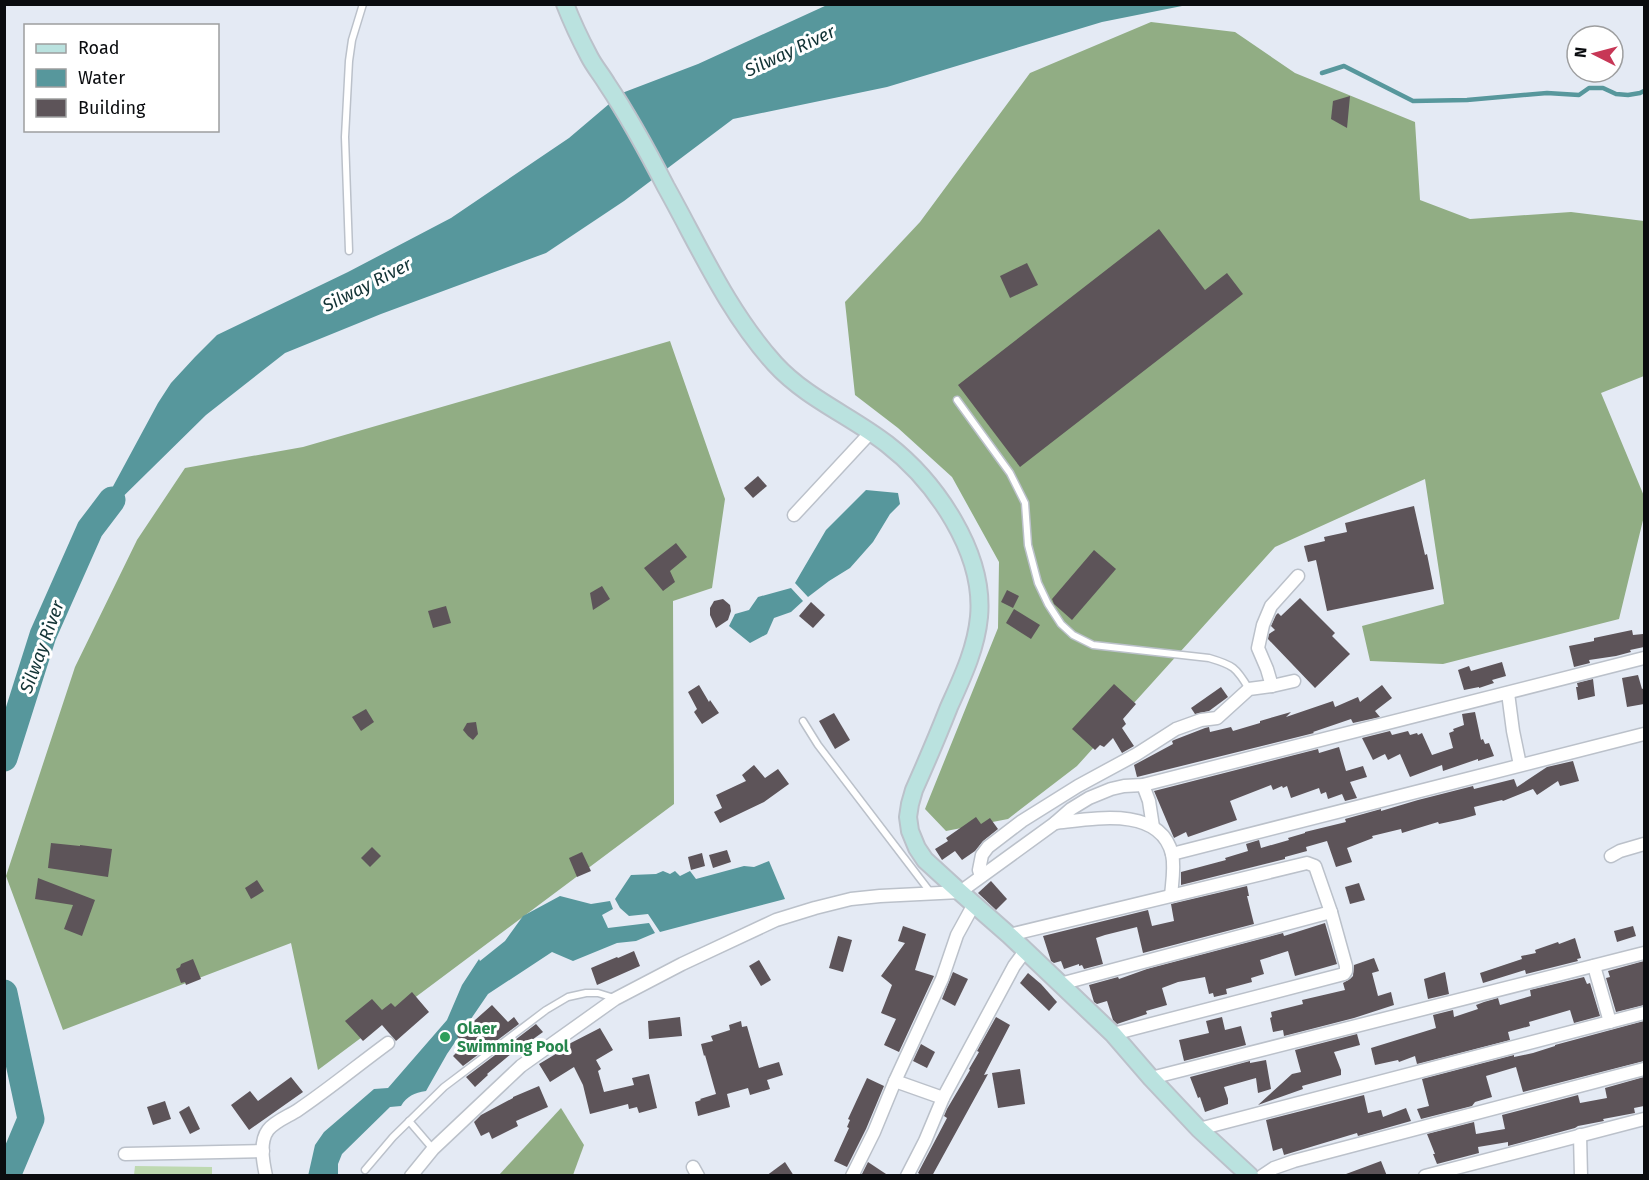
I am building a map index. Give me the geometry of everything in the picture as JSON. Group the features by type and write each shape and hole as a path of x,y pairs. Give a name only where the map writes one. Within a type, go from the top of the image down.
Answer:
{"main road":[{"path":"565,4 588,54 608,84 722,291 746,329 799,386 871,432 910,464 943,504 962,535 977,580 980,599 979,619 970,656 909,804 910,831 917,848 925,860 1009,935 1113,1034 1199,1129 1250,1176"}],"street":[{"path":"794,515 871,432"},
{"path":"1272,686 1258,648 1262,631 1271,606 1298,576"},
{"path":"411,1176 433,1149 521,1066 615,999 682,964 776,920 851,899 960,892 1071,809 1111,789 1143,785 1644,658"},
{"path":"981,876 979,870 982,855 988,847 1022,821 1078,786 1137,754 1176,729 1201,720 1217,718 1249,689 1294,681"},
{"path":"1508,693 1520,765"},
{"path":"1172,854 1644,734"},
{"path":"1143,785 1149,801 1153,826"},
{"path":"1055,823 1124,819 1136,820 1153,826 1162,836 1172,854 1171,896"},
{"path":"1611,856 1644,844"},
{"path":"1009,935 1307,863 1312,864 1317,870 1346,966 1344,974 1113,1034"},
{"path":"852,1176 942,979 957,935 974,904"},
{"path":"1060,984 1331,912"},
{"path":"908,1176 943,1098 1009,975 1025,951"},
{"path":"1151,1078 1644,953"},
{"path":"1593,966 1610,1022"},
{"path":"1199,1129 1644,1013"},
{"path":"266,1176 263,1151 264,1139 268,1130 387,1043"},
{"path":"1262,1176 1274,1168 1294,1161 1644,1070"},
{"path":"895,1081 943,1098"},
{"path":"1425,1176 1644,1119"},
{"path":"1580,1135 1581,1176"},
{"path":"125,1154 263,1151"}],"lane":[{"path":"349,251 345,137 349,61 352,40 363,4"},
{"path":"957,400 1010,472 1025,503 1028,545 1038,583 1061,624 1073,635 1093,645 1209,658 1226,663 1236,669 1249,689"},
{"path":"803,721 818,745 932,894"},
{"path":"365,1170 393,1137 444,1087 546,1010 568,997 586,993 598,993 615,999"},
{"path":"409,1121 433,1149"}],"green space":[{"path":"1151,22 1235,32 1295,73 1415,122 1420,200 1470,219 1571,212 1644,221 1644,376 1601,393 1644,496 1644,516 1619,619 1443,664 1370,661 1362,626 1444,604 1425,479 1275,547 1077,766 1008,819 946,831 925,809 998,628 999,562 952,477 898,428 855,395 845,302 920,222 1030,73"},
{"path":"670,341 725,499 712,588 673,601 674,804 318,1070 291,943 63,1030 6,876 75,667 137,540 185,468 303,447"},
{"path":"561,1108 584,1145 573,1175 499,1175"},
{"path":"135,1166 212,1167 212,1175 134,1175"}],"water":[{"path":"827,5 1187,5 1102,22 887,87 733,119 624,201 546,253 381,314 285,353 206,415 90,529 171,383 217,335 348,272 451,218 569,138 622,93 698,64"},
{"path":"866,490 898,493 900,504 890,514 873,542 850,568 808,597 795,583 826,530"},
{"path":"791,588 803,601 791,612 774,618 767,634 750,643 729,626 735,614 749,610 758,597"},
{"path":"769,861 785,899 660,932 648,914 629,916 620,908 615,899 631,875 656,874 663,871 670,874 675,871 680,876 690,871 696,879 744,866 754,867"},
{"name":"Olaer Swimming Pool","path":"560,896 591,904 610,901 613,909 602,915 608,928 649,923 655,933 636,941 617,943 573,961 552,952 488,994 447,1054 426,1091 411,1096 401,1106 390,1107 342,1154 338,1164 338,1175 308,1176 315,1145 324,1132 374,1089 388,1088 447,1020 462,985 479,959 480,961 505,941 523,916"}],"building":[{"path":"1350,96 1347,128 1331,119 1333,101"},
{"path":"1159,229 1205,290 1227,273 1243,294 1020,467 958,385"},
{"path":"1027,263 1038,285 1010,298 1000,276"},
{"path":"758,476 767,486 753,498 744,488"},
{"path":"1414,506 1434,589 1327,611 1316,560 1308,562 1304,546 1325,541 1324,537 1347,532 1345,523"},
{"path":"676,543 687,557 670,571 675,582 663,591 644,568"},
{"path":"1094,550 1116,569 1072,620 1054,604 1052,599"},
{"path":"602,586 610,599 593,610 590,593"},
{"path":"1007,590 1019,596 1013,608 1001,602"},
{"path":"1300,598 1335,633 1332,636 1350,654 1315,688 1268,639 1269,634 1275,630 1271,626 1276,615 1278,613 1281,616"},
{"path":"723,599 730,605 731,611 728,620 716,628 710,615 710,608 714,601"},
{"path":"811,602 825,615 813,628 799,616"},
{"path":"446,606 451,623 433,628 428,611"},
{"path":"1014,609 1040,625 1031,639 1006,623"},
{"path":"1632,630 1633,635 1643,634 1644,647 1616,656 1589,660 1590,663 1574,667 1569,646"},
{"path":"1502,662 1506,676 1492,680 1494,683 1479,688 1464,690 1458,670 1469,666 1471,671"},
{"path":"1638,675 1642,689 1644,688 1644,704 1627,707 1622,678"},
{"path":"1593,679 1595,696 1578,700 1577,683"},
{"path":"1114,684 1136,704 1123,719 1126,724 1122,728 1134,746 1122,753 1113,738 1104,747 1100,745 1095,750 1072,729"},
{"path":"699,685 719,713 702,724 694,712 697,709 688,692"},
{"path":"1382,685 1392,698 1375,711 1380,717 1353,723 1351,719 1314,733 1137,777 1134,765 1173,744 1172,741 1205,728 1209,727 1210,732 1231,727 1233,731 1291,712 1286,717 1333,701 1335,707 1358,697 1360,702"},
{"path":"1221,687 1228,697 1209,711 1195,714 1191,708"},
{"path":"366,709 374,722 361,731 352,717"},
{"path":"1475,712 1481,740 1483,739 1485,744 1489,743 1494,756 1443,771 1442,765 1410,777 1400,754 1388,760 1385,754 1373,760 1362,738 1390,731 1392,735 1408,731 1410,735 1422,733 1432,755 1453,748 1449,733 1464,725 1462,714"},
{"path":"834,713 850,740 835,749 819,721"},
{"path":"476,722 478,734 473,740 463,730 467,723"},
{"path":"1339,747 1346,771 1363,766 1367,777 1350,782 1357,798 1345,801 1342,794 1328,799 1326,792 1321,794 1319,788 1291,798 1287,786 1273,790 1271,785 1230,801 1237,820 1188,837 1186,832 1174,838 1154,791 1318,749 1319,753"},
{"path":"1573,761 1579,781 1560,786 1558,781 1537,795 1533,789 1503,801 1474,807 1476,815 1462,819 1439,824 1438,822 1402,833 1401,829 1372,836 1373,838 1347,848 1352,862 1336,867 1327,841 1306,847 1307,851 1285,857 1285,859 1181,885 1181,872 1226,860 1225,858 1248,851 1246,844 1259,840 1261,848 1289,840 1288,838 1305,832 1346,822 1345,819 1473,786 1474,789 1514,779 1517,787 1547,767"},
{"path":"754,765 765,778 778,769 789,784 764,802 720,823 714,812 722,808 716,795 746,781 742,775"},
{"path":"976,817 981,824 990,818 998,829 962,860 955,851 942,860 935,849 948,841 946,838"},
{"path":"51,843 112,849 108,877 48,868"},
{"path":"372,847 381,856 370,867 361,858"},
{"path":"727,850 731,862 713,868 709,855"},
{"path":"582,852 591,871 577,877 569,858"},
{"path":"702,853 705,866 691,870 688,857"},
{"path":"38,878 95,900 82,936 64,929 73,905 35,899"},
{"path":"257,880 264,891 251,899 245,888"},
{"path":"991,881 1007,899 996,910 978,893"},
{"path":"1359,883 1365,900 1350,904 1345,887"},
{"path":"1247,886 1249,896 1247,896 1254,924 1143,953 1137,927 1105,935 1096,938 1103,964 1084,969 1079,964 1064,969 1061,961 1054,963 1051,961 1043,936 1148,910 1152,926 1174,921 1171,904"},
{"path":"1325,923 1337,964 1295,976 1288,951 1260,960 1264,974 1251,978 1252,982 1226,989 1227,994 1214,997 1213,993 1209,994 1205,977 1178,982 1162,988 1167,1005 1146,1011 1147,1014 1117,1024 1113,1020 1107,1001 1097,1004 1094,1002 1089,985 1118,977 1119,979 1147,969 1283,933 1284,936"},
{"path":"903,926 926,934 915,970 934,976 899,1052 884,1045 896,1019 881,1013 892,985 881,976 905,943 898,941"},
{"path":"1633,926 1636,936 1617,942 1614,931"},
{"path":"838,936 852,940 843,972 829,968"},
{"path":"1575,938 1581,958 1577,959 1578,961 1526,974 1525,970 1483,983 1480,973 1522,959 1521,956 1536,953 1535,950"},
{"path":"634,951 640,966 597,985 591,968"},
{"path":"1374,958 1379,971 1372,973 1378,996 1391,992 1394,1005 1284,1036 1283,1030 1273,1032 1271,1012 1303,1004 1302,1000 1345,990 1343,983 1353,976 1354,965"},
{"path":"193,959 201,979 186,985 185,982 181,983 176,969"},
{"path":"759,960 771,980 761,986 749,966"},
{"path":"1644,961 1644,1005 1616,1012 1606,978 1610,977 1608,971"},
{"path":"953,972 968,979 955,1006 942,999"},
{"path":"1445,972 1449,994 1428,999 1424,979"},
{"path":"1028,973 1057,1002 1049,1011 1020,983"},
{"path":"1584,977 1587,984 1590,983 1600,1016 1574,1023 1570,1010 1529,1022 1530,1026 1508,1032 1510,1040 1417,1064 1415,1056 1399,1062 1398,1060 1375,1065 1371,1048 1436,1028 1433,1015 1453,1010 1454,1017 1478,1009 1476,1005 1484,1002 1498,998 1500,1005 1531,996 1530,990"},
{"path":"412,992 429,1012 396,1041 382,1025 363,1041 345,1021 372,999 382,1010 391,1003 395,1007"},
{"path":"492,1005 508,1022 514,1017 519,1024 463,1066 453,1056 464,1045 457,1036"},
{"path":"680,1017 682,1036 649,1039 648,1021"},
{"path":"996,1017 1010,1025 984,1075 988,1074 932,1176 923,1176 918,1173 947,1118 944,1116 947,1109 970,1070 979,1052 977,1051"},
{"path":"1222,1017 1225,1030 1241,1026 1246,1045 1184,1061 1179,1040 1209,1033 1206,1021"},
{"path":"741,1021 742,1027 747,1026 759,1068 779,1062 783,1075 767,1080 770,1089 750,1095 748,1088 727,1094 730,1107 698,1116 695,1102 716,1094 701,1044 713,1041 711,1036 730,1030 729,1025"},
{"path":"1644,1021 1644,1061 1523,1092 1516,1067 1486,1076 1492,1097 1475,1102 1472,1106 1421,1119 1417,1109 1429,1106 1422,1079 1514,1055 1514,1057 1533,1053"},
{"path":"536,1024 543,1032 517,1049 475,1087 466,1077"},
{"path":"600,1028 613,1050 596,1060 601,1069 598,1071 604,1092 634,1085 632,1078 649,1074 657,1108 639,1113 637,1107 629,1109 628,1104 590,1114 583,1085 574,1067 550,1082 539,1064 564,1049 563,1047"},
{"path":"1357,1034 1360,1045 1334,1052 1341,1075 1302,1086 1303,1089 1258,1105 1292,1074 1301,1072 1295,1050"},
{"path":"921,1044 935,1052 927,1068 913,1061"},
{"path":"1266,1060 1271,1089 1258,1093 1256,1078 1224,1087 1228,1104 1205,1112 1190,1077 1250,1061 1250,1063"},
{"path":"1020,1069 1025,1104 998,1108 992,1073"},
{"path":"291,1077 303,1092 249,1130 231,1105 250,1091 258,1101"},
{"path":"1644,1077 1644,1106 1634,1108 1635,1113 1603,1119 1604,1121 1508,1146 1508,1142 1478,1147 1479,1153 1437,1164 1433,1154 1435,1154 1427,1134 1474,1122 1476,1134 1505,1129 1502,1115 1578,1095 1580,1103 1607,1098 1605,1088"},
{"path":"867,1078 884,1086 847,1167 834,1161 849,1128 847,1127 850,1120 848,1119"},
{"path":"539,1086 548,1107 516,1121 518,1126 492,1139 489,1132 481,1136 474,1122 481,1115"},
{"path":"1364,1095 1368,1113 1381,1110 1383,1117 1406,1108 1411,1121 1358,1136 1357,1133 1284,1155 1282,1148 1273,1151 1266,1120"},
{"path":"165,1101 171,1119 153,1125 147,1107"},
{"path":"189,1106 200,1129 190,1134 179,1112"},
{"path":"1381,1161 1387,1176 1347,1176 1346,1174"},
{"path":"785,1162 794,1176 766,1176"},
{"path":"868,1162 889,1176 862,1174"}],"waterway":[{"path":"1322,73 1344,66 1413,101 1467,100 1547,93 1579,95 1589,88 1603,88 1616,94 1628,95 1644,91"},
{"name":"Silway River","path":"4,758 43,635 90,529 112,500"},
{"name":"Silway River","path":"4,993 31,1119 7,1176"}],"place":[{"name":"Olaer Swimming Pool","path":"445,1037"}]}
